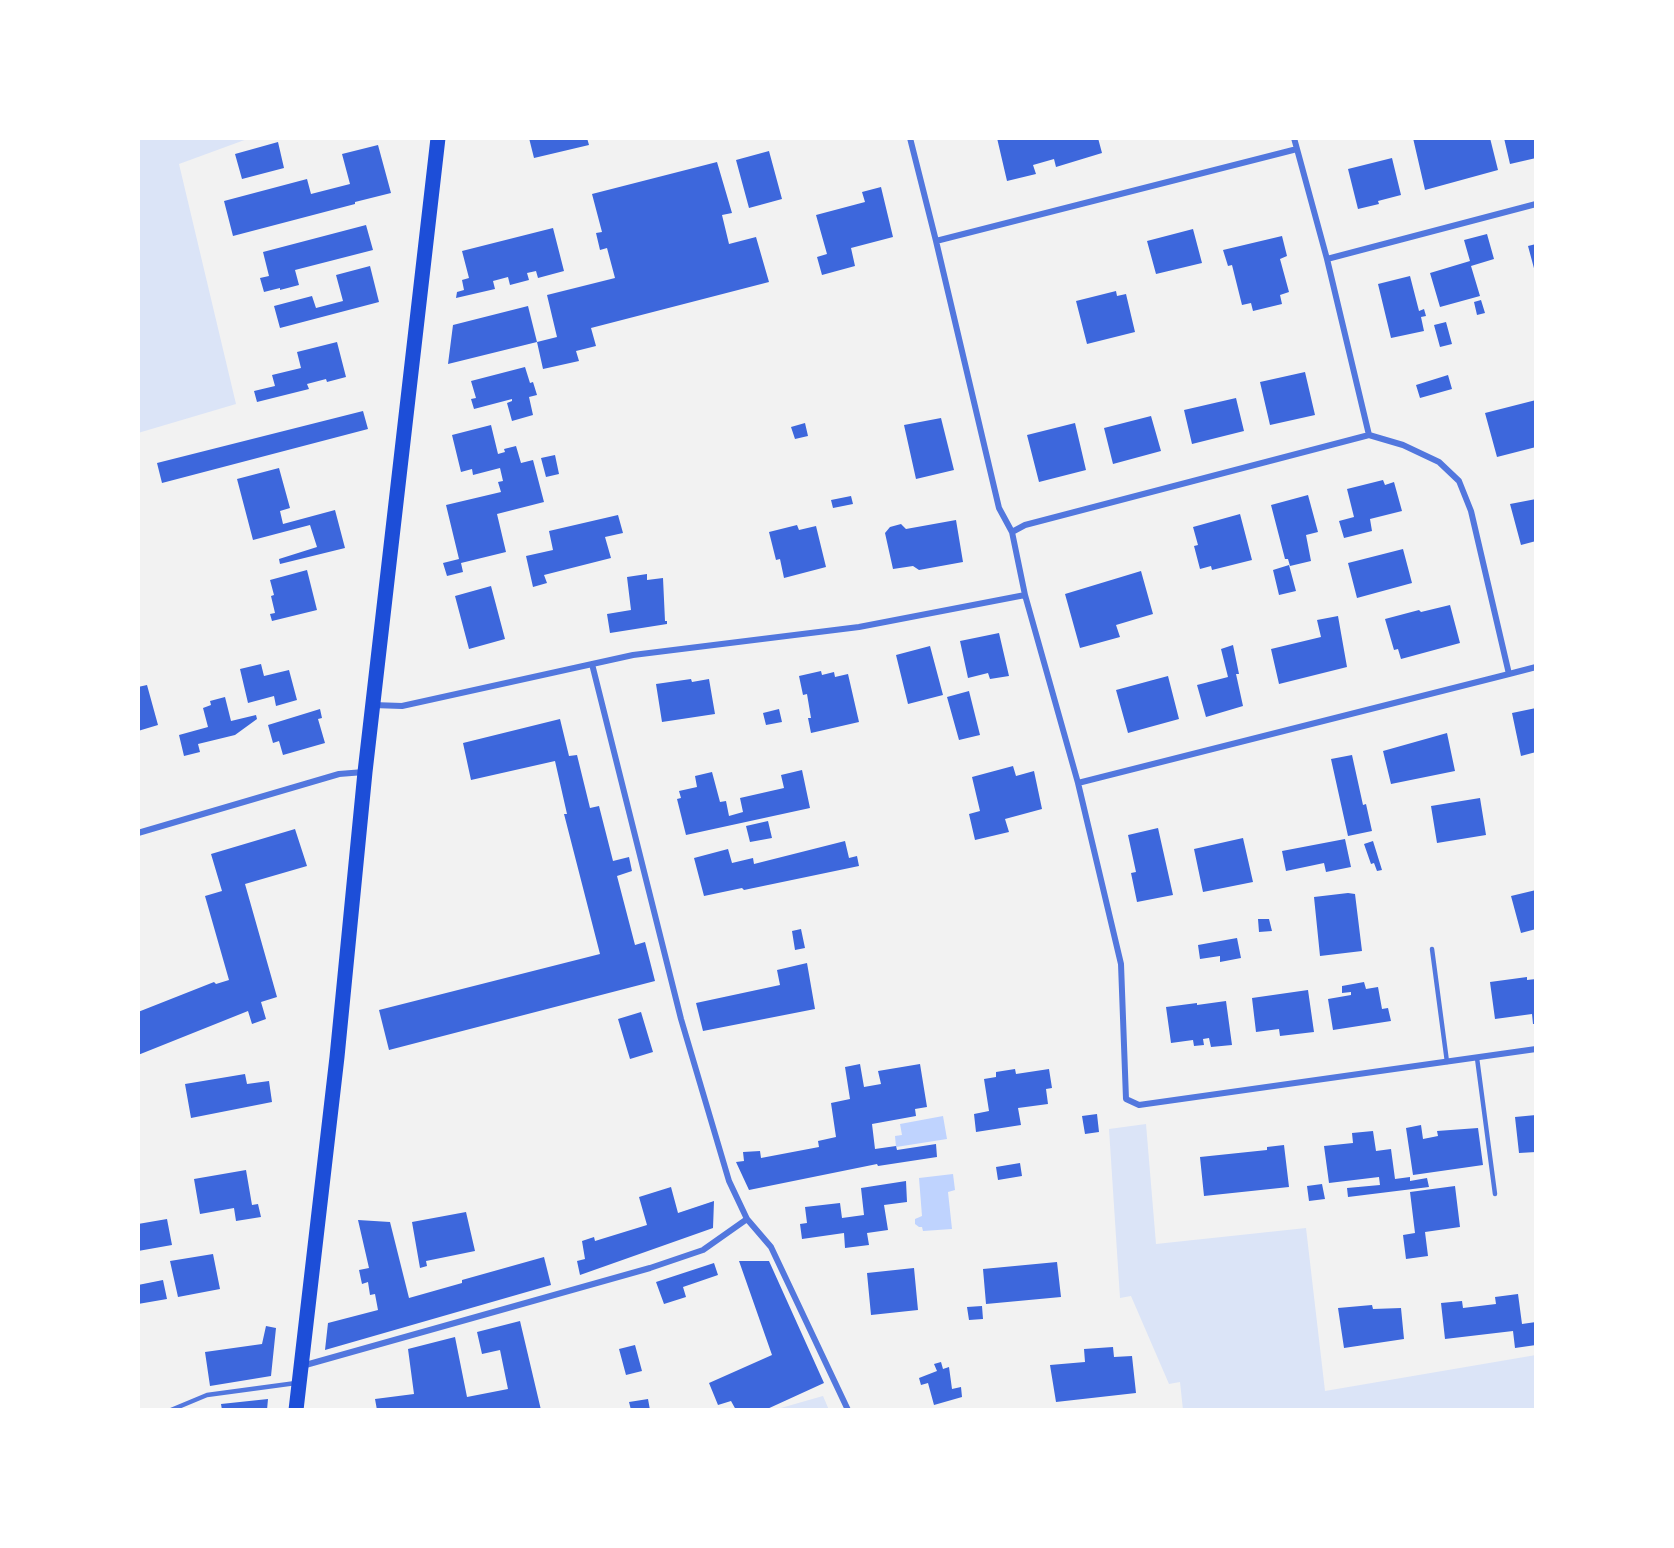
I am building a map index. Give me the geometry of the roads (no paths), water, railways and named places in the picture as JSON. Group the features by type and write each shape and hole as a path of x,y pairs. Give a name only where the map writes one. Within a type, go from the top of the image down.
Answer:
{"main road":[{"path":"296,1410 335,1068 365,772 438,138"}],"street":[{"path":"910,138 999,508 1012,532 1025,595 1078,783 1121,964 1126,1099 1139,1105 1536,1049"},
{"path":"1294,138 1327,259 1369,435"},
{"path":"936,241 1297,149"},
{"path":"1327,259 1536,204"},
{"path":"1012,532 1038,520 1369,435 1403,445 1439,462 1459,481 1471,511 1509,674"},
{"path":"373,705 402,706 433,701 633,655 860,627 1025,595"},
{"path":"592,664 681,1019 729,1181 747,1219 771,1247 848,1410"},
{"path":"1078,783 1536,667"},
{"path":"138,833 339,774 365,772"},
{"path":"301,1366 650,1268 703,1250 747,1219"}],"lane":[{"path":"1432,949 1447,1062"},
{"path":"1477,1058 1495,1194"},
{"path":"171,1410 207,1395 299,1383"}],"water":[{"path":"943,1116 947,1139 896,1147 895,1136 902,1135 900,1124"},
{"path":"953,1174 955,1190 948,1192 952,1229 923,1231 922,1227 915,1224 915,1219 922,1216 919,1178"}]}
